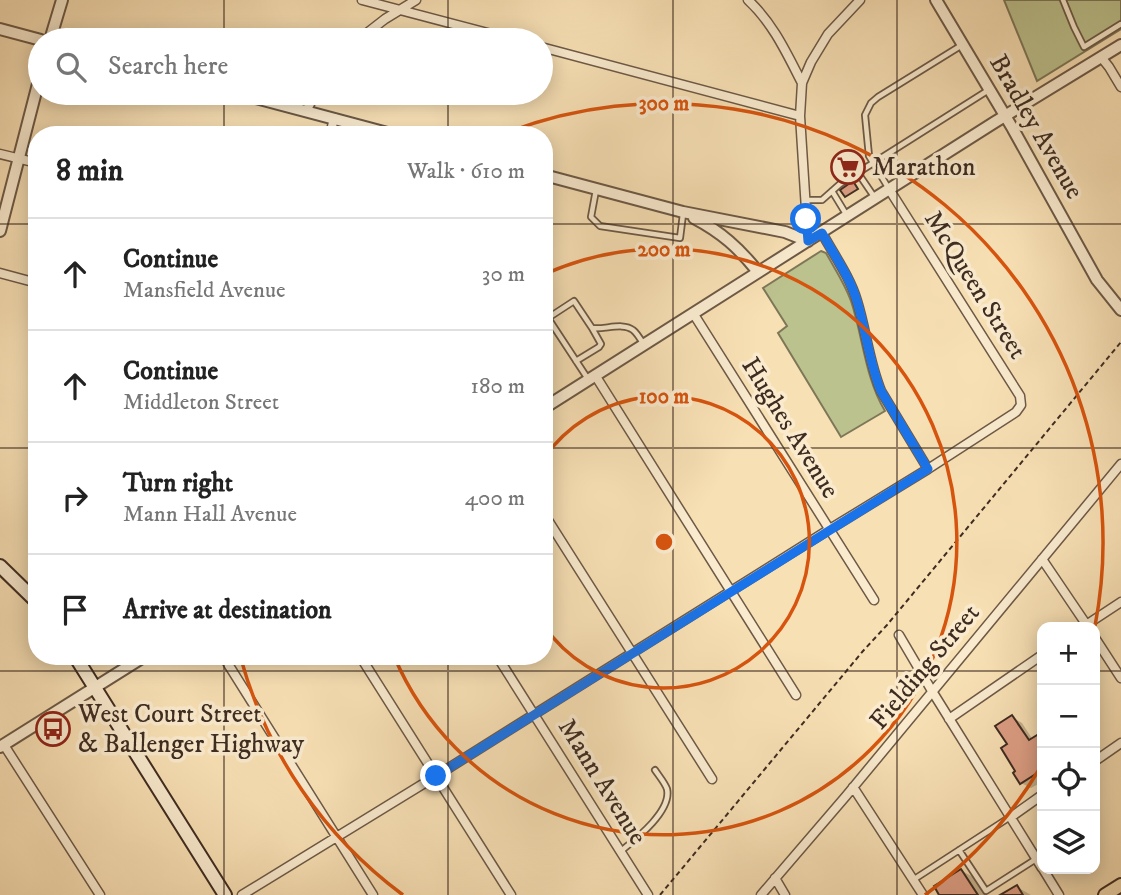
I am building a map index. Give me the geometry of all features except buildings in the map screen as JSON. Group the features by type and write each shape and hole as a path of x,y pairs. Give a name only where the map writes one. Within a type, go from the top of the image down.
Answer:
{"main road":[{"path":"0,566 28,593"},
{"path":"81,665 225,895"},
{"path":"1105,895 1121,884"}],"street":[{"path":"54,28 62,0"},
{"path":"362,0 468,28"},
{"path":"373,28 416,0"},
{"path":"748,0 765,18 802,83"},
{"path":"808,241 800,116 802,83 828,34 860,0"},
{"name":"Bradley Avenue","path":"936,0 990,89 1097,280 1121,310"},
{"path":"0,29 28,37"},
{"path":"553,402 1121,45"},
{"path":"553,50 800,116"},
{"path":"1101,57 1121,87"},
{"path":"0,231 33,105"},
{"path":"283,105 363,126"},
{"path":"306,111 309,105"},
{"path":"332,126 334,118"},
{"path":"0,154 28,161"},
{"path":"553,177 683,212 785,232 808,241"},
{"name":"McQueen Street","path":"890,189 1020,396 1021,405 1016,412 928,469"},
{"path":"683,212 721,234 741,251 758,272"},
{"path":"242,895 928,469 881,391 857,299 822,233"},
{"path":"0,272 28,280"},
{"name":"Hughes Avenue","path":"693,313 874,600"},
{"path":"592,377 796,695"},
{"name":"Fielding Street","path":"761,895 1121,464"},
{"path":"553,528 712,779"},
{"path":"1042,559 1083,622"},
{"path":"1092,622 1121,602"},
{"path":"899,635 1037,859"},
{"path":"1100,646 1121,678"},
{"path":"949,719 1037,658"},
{"path":"100,895 2,746 130,665"},
{"path":"229,665 373,895"},
{"path":"366,665 511,895"},
{"name":"Mann Avenue","path":"504,665 648,895"},
{"path":"1100,758 1121,743"},
{"path":"853,787 923,895"},
{"path":"1010,817 1037,798"},
{"path":"1047,874 1059,895"},
{"path":"775,878 785,895"}],"lane":[{"path":"1063,0 1084,47 1121,24"},
{"path":"890,189 869,156 865,115 870,103 962,45"},
{"path":"804,200 822,200 858,173 990,89"},
{"path":"858,173 875,198"},
{"path":"596,189 591,217 600,226 680,238 683,212"},
{"path":"832,191 847,216"},
{"path":"553,315 574,301 601,344 576,361"},
{"path":"553,326 576,361 592,377"},
{"path":"592,328 632,329 644,345"},
{"path":"620,852 660,813 667,799 667,788 655,770"},
{"path":"913,880 1010,817"},
{"path":"959,850 986,891 1037,859"}],"path":[{"path":"660,895 1121,342"}],"green space":[{"path":"1004,0 1121,0 1121,29 1037,81"},
{"path":"821,251 826,253 849,295 873,385 885,411 841,437 778,333 787,326 763,288"}],"place":[{"name":"Marathon","path":"848,167"},
{"name":"West Court Street & Ballenger Highway","path":"53,729"}],"route":[{"path":"436,776 928,469 881,391 857,299 848,278 822,233 808,241 806,219"}]}
